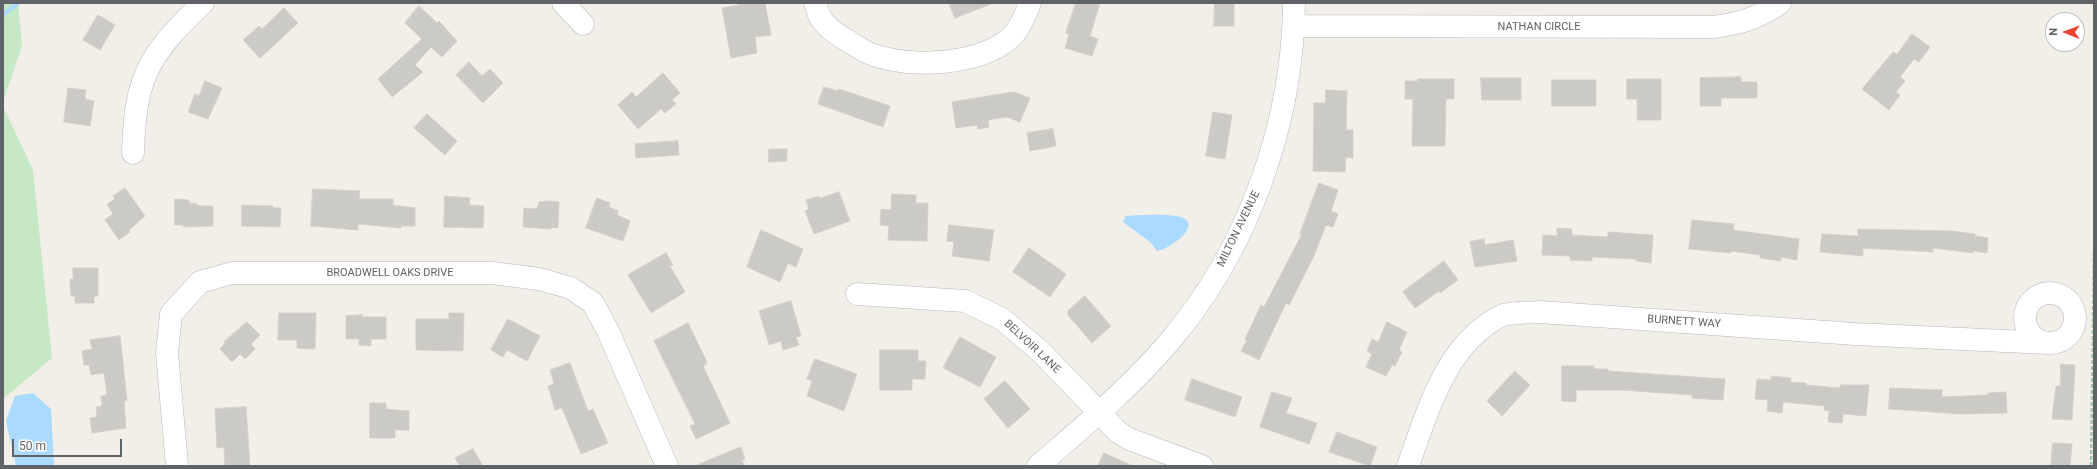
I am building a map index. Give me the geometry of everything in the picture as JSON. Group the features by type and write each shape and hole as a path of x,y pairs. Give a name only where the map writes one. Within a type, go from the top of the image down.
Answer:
{"street":[{"path":"133,153 135,111 139,92 149,65 163,43 203,3"},
{"path":"563,3 582,24"},
{"path":"815,3 821,18 834,33 871,54 904,62 957,61 988,52 1007,41 1015,33 1023,21 1030,3"},
{"name":"MILTON AVENUE","path":"1038,466 1134,381 1171,340 1204,295 1233,246 1257,194 1275,140 1287,84 1294,26 1294,3"},
{"name":"NATHAN CIRCLE","path":"1294,26 1714,27 1739,23 1764,14 1780,3"},
{"name":"BROADWELL OAKS DRIVE","path":"177,466 167,353 170,314 200,282 232,273 492,273 539,279 571,288 594,303 608,331 667,466"},
{"name":"BELVOIR LANE","path":"857,294 965,301 1002,319 1040,352 1118,432 1129,439 1202,466"},
{"name":"BURNETT WAY","path":"1408,466 1429,409 1446,374 1469,338 1502,315 1540,312 1855,334 2048,343"}],"path":[{"path":"2091,466 2094,251"}],"green space":[{"path":"3,3 18,3 22,46 3,102"},
{"path":"3,106 33,170 52,358 3,399"}],"water":[{"path":"1138,215 1181,217 1188,223 1188,228 1185,233 1174,243 1162,250 1157,251 1150,242 1123,222 1126,216"},
{"path":"33,393 51,409 54,466 16,466 6,421 15,396"}],"building":[{"path":"739,3 765,3 771,35 755,37 757,53 731,58 722,8 739,5"},
{"path":"949,3 991,3 991,4 955,18"},
{"path":"1076,3 1100,3 1090,36 1098,39 1092,56 1065,48 1069,34 1066,33"},
{"path":"1215,3 1234,3 1234,26 1214,26"},
{"path":"419,6 437,23 439,21 457,41 442,57 431,47 415,65 423,72 392,97 378,79 422,39 405,23"},
{"path":"284,8 298,23 260,58 243,40 259,26 262,29"},
{"path":"98,15 115,25 100,50 83,40"},
{"path":"1912,34 1930,47 1919,62 1914,59 1900,77 1905,81 1896,92 1900,95 1889,110 1862,89 1893,52 1897,54"},
{"path":"469,62 482,76 490,69 503,83 483,103 456,75"},
{"path":"663,73 680,93 672,100 676,104 665,113 661,109 638,129 618,105 632,92 636,97"},
{"path":"1741,77 1741,82 1757,82 1757,98 1721,98 1721,106 1700,106 1700,78"},
{"path":"1481,78 1521,78 1521,100 1482,100"},
{"path":"1418,79 1454,79 1454,99 1446,99 1445,146 1412,146 1413,99 1405,99 1405,81 1418,81"},
{"path":"1627,79 1661,79 1661,120 1637,120 1637,99 1627,99"},
{"path":"1552,80 1596,80 1596,106 1552,106"},
{"path":"205,81 222,88 208,119 188,112 195,94 199,96"},
{"path":"824,87 838,91 839,89 890,106 883,127 818,104"},
{"path":"68,88 86,90 85,99 94,101 90,126 64,122"},
{"path":"1326,90 1347,91 1346,130 1353,130 1353,158 1346,157 1345,172 1313,171 1314,103 1325,103"},
{"path":"1014,92 1030,98 1020,122 1007,117 988,120 989,127 978,129 977,125 956,128 952,102"},
{"path":"1213,112 1232,115 1225,159 1206,156"},
{"path":"427,114 457,141 445,155 414,128"},
{"path":"1053,129 1056,146 1030,151 1027,133"},
{"path":"678,141 679,155 636,158 635,144"},
{"path":"769,149 787,149 787,161 769,162"},
{"path":"1319,183 1338,190 1331,211 1338,214 1333,227 1326,225 1313,258 1289,305 1286,303 1259,360 1241,351 1247,340 1245,339 1261,305 1264,307 1302,234 1300,234"},
{"path":"125,188 145,216 129,230 130,232 119,240 105,220 113,214 107,204 115,199 113,196"},
{"path":"313,189 360,191 359,199 393,199 393,205 415,208 415,226 401,226 401,228 358,224 358,230 311,226"},
{"path":"839,192 850,221 814,234 805,211 809,209 806,200 819,196 820,198"},
{"path":"892,194 916,195 916,203 928,203 927,241 888,240 889,226 880,225 881,209 891,210"},
{"path":"445,196 470,198 469,205 484,206 483,228 444,227"},
{"path":"597,198 610,203 609,207 618,211 617,215 630,221 623,241 586,228"},
{"path":"175,199 189,200 189,203 197,204 199,206 213,206 213,226 183,227 184,225 175,225"},
{"path":"539,202 559,202 558,228 523,227 524,208 537,209"},
{"path":"242,205 273,206 273,208 281,208 280,227 242,226"},
{"path":"1692,220 1734,224 1733,230 1799,239 1797,260 1781,257 1781,261 1760,258 1760,255 1731,251 1731,253 1689,249"},
{"path":"949,225 994,230 989,261 952,256 954,242 947,241"},
{"path":"1557,228 1572,229 1572,235 1608,237 1608,232 1653,235 1651,263 1636,261 1636,259 1592,257 1592,261 1570,260 1570,256 1542,255 1543,235 1557,236"},
{"path":"1858,229 1952,231 1975,234 1975,236 1988,238 1987,253 1973,251 1973,253 1933,248 1933,252 1863,248 1863,256 1820,252 1822,234 1858,236"},
{"path":"761,230 803,249 796,267 788,263 780,282 747,267"},
{"path":"1484,239 1485,245 1513,240 1517,261 1475,267 1470,242"},
{"path":"1029,248 1066,274 1050,297 1013,272"},
{"path":"666,253 673,265 670,266 685,292 651,313 628,275"},
{"path":"1444,261 1458,280 1415,308 1403,292"},
{"path":"73,268 98,268 98,296 94,296 94,303 75,303 75,296 71,296 70,279 73,279"},
{"path":"1085,296 1111,326 1092,343 1068,315 1068,311"},
{"path":"791,301 801,336 796,337 799,345 783,350 781,341 769,345 759,311"},
{"path":"279,313 316,313 315,349 297,348 297,340 278,340"},
{"path":"449,313 464,313 463,351 416,350 416,319 449,319"},
{"path":"362,315 362,317 386,317 386,339 371,339 371,346 359,345 359,339 346,339 346,316"},
{"path":"508,319 540,336 527,361 507,350 503,357 491,350"},
{"path":"247,322 260,335 251,344 255,349 245,359 240,354 232,362 220,349 225,343 224,342"},
{"path":"1387,322 1407,332 1399,350 1402,352 1395,366 1392,365 1386,376 1366,367 1372,354 1367,351 1372,339 1378,342"},
{"path":"688,323 706,360 707,364 703,366 730,423 696,439 690,426 695,424 654,341"},
{"path":"120,336 127,400 124,401 126,428 92,433 90,418 97,417 96,407 102,406 101,396 107,395 104,373 91,375 89,365 84,365 82,351 92,349 90,340"},
{"path":"960,337 996,357 980,387 943,368"},
{"path":"880,350 918,350 918,361 926,361 925,379 912,379 912,390 880,390"},
{"path":"815,359 857,374 844,411 807,396 812,381 807,379"},
{"path":"570,363 588,411 593,409 608,443 581,454 562,408 555,410 548,386 554,384 550,370"},
{"path":"2061,364 2075,365 2072,420 2052,419 2056,386 2060,386"},
{"path":"1562,366 1594,366 1594,369 1608,369 1608,371 1725,379 1723,400 1692,398 1692,395 1622,390 1576,390 1576,402 1562,401"},
{"path":"1515,371 1530,385 1502,416 1487,401"},
{"path":"1771,376 1791,378 1790,382 1806,383 1806,385 1840,388 1840,385 1869,385 1866,416 1843,414 1842,423 1828,422 1829,411 1824,410 1825,406 1783,402 1782,413 1767,411 1768,400 1755,399 1757,379 1771,380"},
{"path":"1192,379 1242,397 1235,417 1185,400"},
{"path":"1005,381 1030,409 1008,428 984,399"},
{"path":"1890,388 1942,390 1942,397 1988,395 1988,393 2006,392 2007,413 1961,414 1889,409"},
{"path":"1272,392 1292,398 1286,413 1317,423 1309,444 1260,427"},
{"path":"370,403 386,403 386,409 409,411 409,430 395,430 395,438 370,438"},
{"path":"246,407 250,466 225,466 224,447 217,448 215,409"},
{"path":"1337,432 1377,447 1370,466 1329,452"},
{"path":"2053,443 2072,444 2070,466 2051,466"},
{"path":"741,447 745,459 742,460 744,466 695,466"},
{"path":"473,449 483,466 460,466 455,458"},
{"path":"1104,453 1133,466 1098,466"}],"waterway":[{"path":"3,15 18,3"}]}
